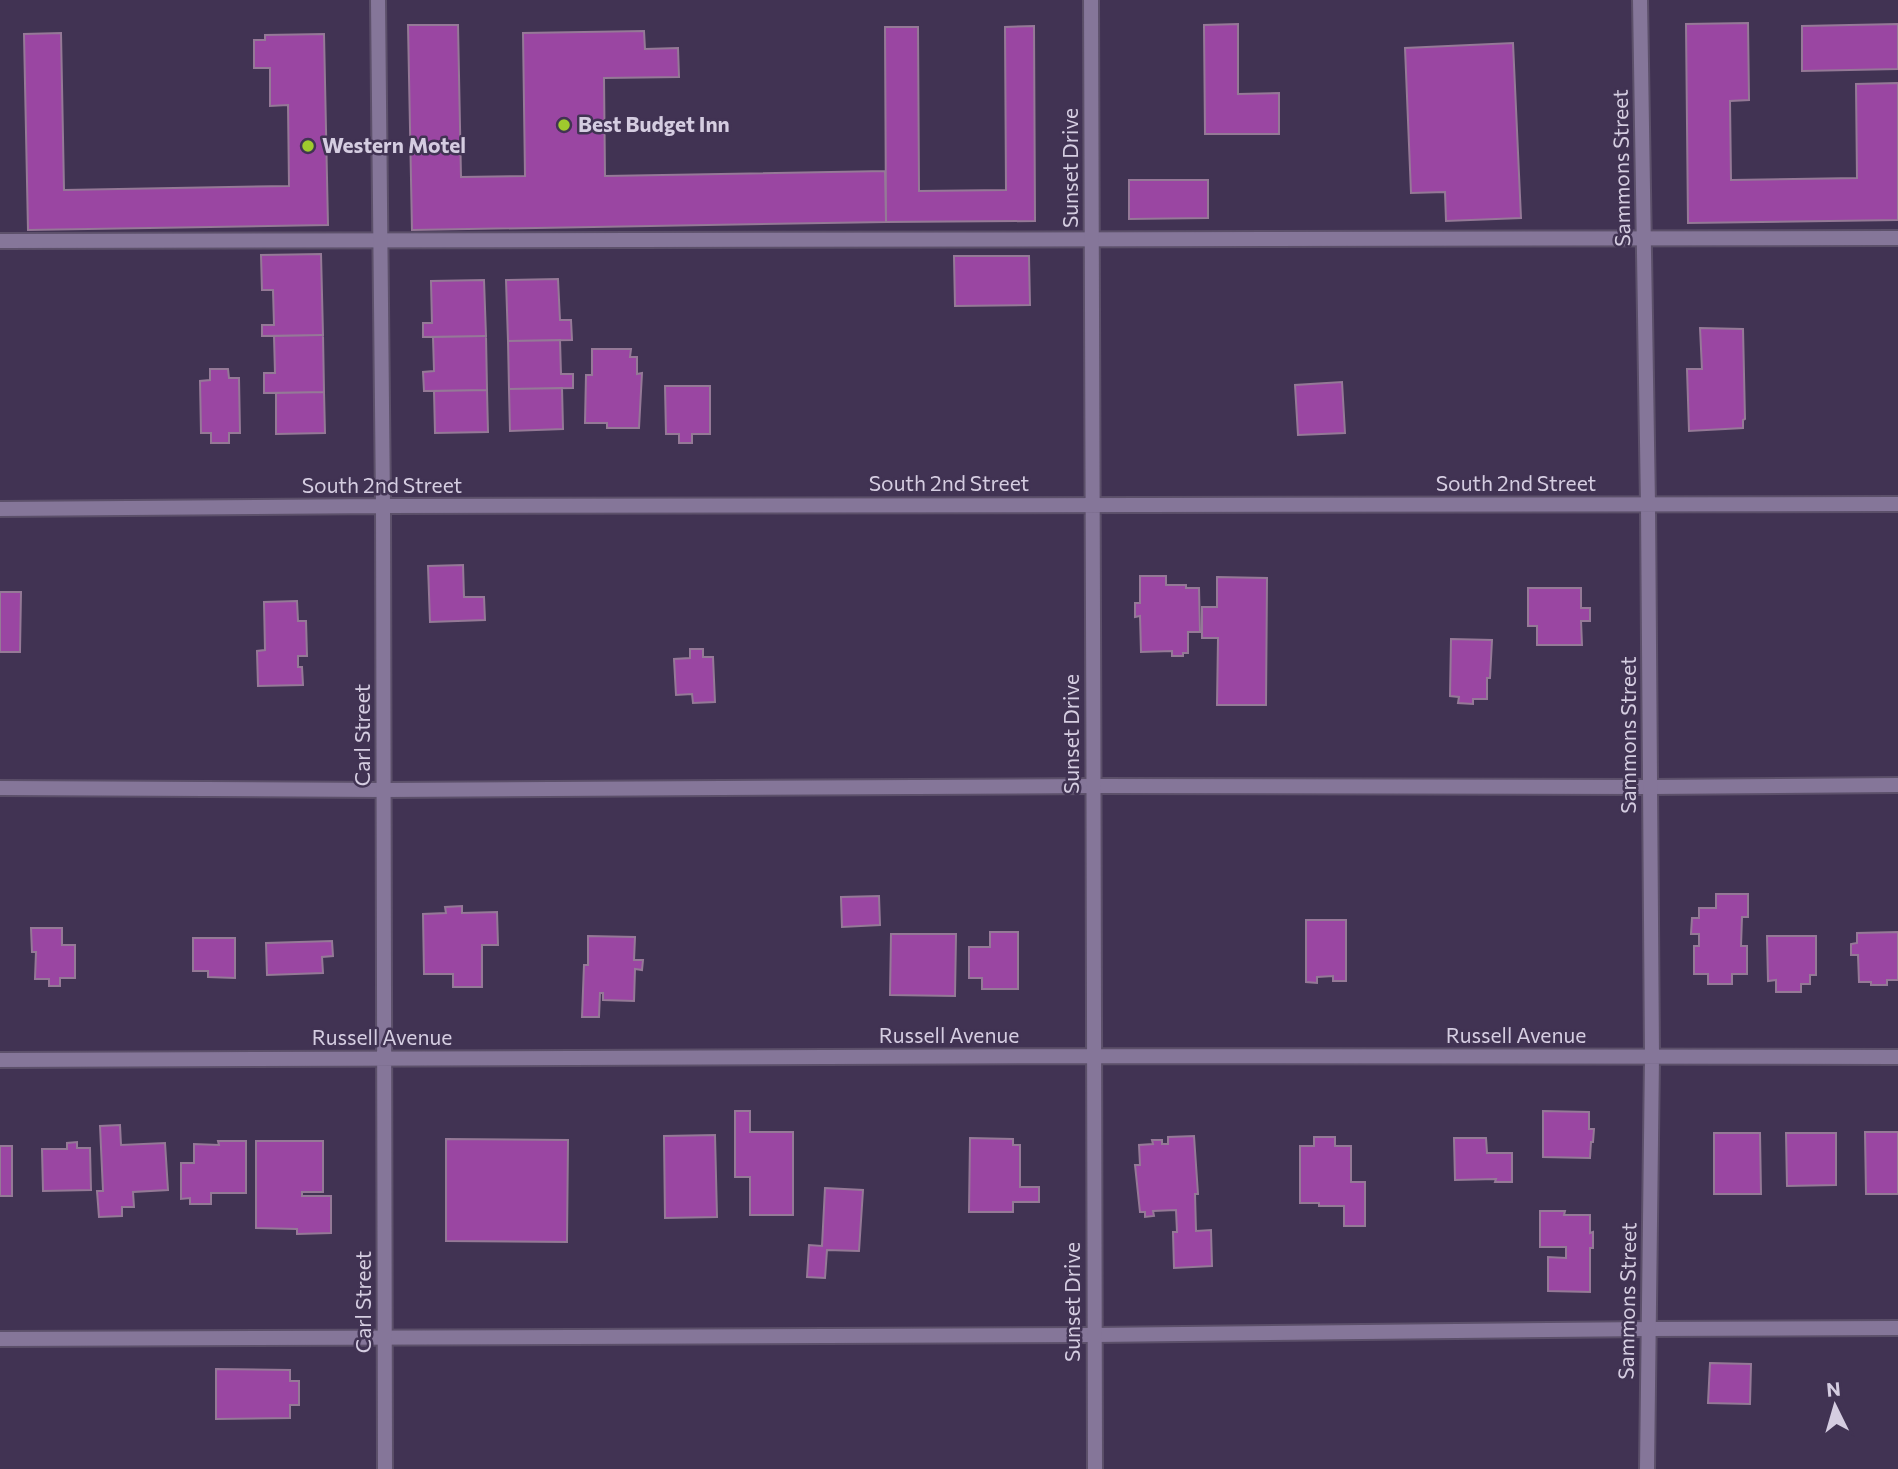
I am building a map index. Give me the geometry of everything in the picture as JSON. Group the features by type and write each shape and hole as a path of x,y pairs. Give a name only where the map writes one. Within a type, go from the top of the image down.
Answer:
{"street":[{"name":"Carl Street","path":"378,0 383,506 385,1469"},
{"name":"Sunset Drive","path":"1091,0 1095,1469"},
{"name":"Sammons Street","path":"1640,0 1648,505 1652,1057 1647,1469"},
{"path":"0,241 1898,239"},
{"name":"South 2nd Street","path":"0,509 383,506 1898,505"},
{"path":"0,788 384,790 1898,785"},
{"name":"Russell Avenue","path":"0,1060 1093,1056 1898,1057"},
{"path":"0,1339 1095,1335 1898,1328"}],"building":[{"path":"1748,23 1749,100 1730,101 1731,180 1857,178 1856,84 1898,83 1898,220 1688,223 1686,24"},
{"path":"1238,24 1238,94 1279,93 1279,134 1205,134 1204,25"},
{"path":"1898,24 1898,69 1802,71 1802,26"},
{"name":"Best Budget Inn","path":"408,25 458,25 461,177 525,176 523,33 644,31 645,49 678,48 679,77 604,78 605,176 885,171 886,222 412,230"},
{"path":"1034,26 1035,221 886,222 885,27 918,27 919,191 1006,190 1005,27"},
{"name":"Western Motel","path":"61,33 64,190 289,186 288,105 270,106 270,68 254,68 254,40 265,40 265,35 324,34 328,225 28,230 24,34"},
{"path":"1513,43 1521,218 1446,221 1445,192 1411,193 1405,48"},
{"path":"1129,180 1208,180 1208,218 1129,219"},
{"path":"321,254 323,335 262,336 262,325 274,325 273,290 262,290 261,255"},
{"path":"954,256 1029,256 1030,305 955,306"},
{"path":"558,279 560,320 571,320 572,340 508,341 506,280"},
{"path":"484,280 486,336 423,337 423,323 432,323 431,281"},
{"path":"1700,328 1743,329 1743,428 1689,431 1687,369 1702,369"},
{"path":"323,335 324,392 264,393 264,373 275,373 274,336"},
{"path":"486,336 487,390 424,391 423,372 434,371 433,337"},
{"path":"560,340 561,374 573,374 573,388 509,389 508,341"},
{"path":"592,349 631,349 630,357 637,357 637,374 642,373 639,428 607,428 607,423 585,423 586,375 592,375"},
{"path":"210,369 228,369 229,378 239,378 240,433 229,433 229,443 211,443 211,433 201,433 200,381 210,380"},
{"path":"1342,382 1345,433 1298,435 1295,385"},
{"path":"665,386 710,386 710,434 692,434 692,443 679,443 679,434 666,434"},
{"path":"562,388 563,429 510,431 509,389"},
{"path":"487,390 488,432 435,433 434,391"},
{"path":"324,392 325,433 276,434 276,393"},
{"path":"463,565 464,597 484,597 485,620 430,622 428,566"},
{"path":"1140,576 1166,576 1166,585 1199,588 1200,632 1188,632 1188,653 1183,653 1183,656 1172,656 1172,651 1141,652 1140,616 1135,617 1135,603 1140,603"},
{"path":"1217,577 1267,578 1266,705 1217,705 1218,638 1202,638 1202,607 1217,607"},
{"path":"1528,588 1581,588 1581,608 1590,608 1590,621 1581,621 1582,645 1537,645 1537,626 1528,626"},
{"path":"0,592 21,592 20,652 0,652"},
{"path":"297,601 298,621 306,621 307,656 298,656 303,685 258,686 257,651 265,650 264,602"},
{"path":"1451,639 1492,640 1487,699 1473,699 1473,704 1458,703 1459,697 1450,696"},
{"path":"690,649 703,649 703,657 713,657 715,702 693,703 692,694 676,695 674,659 690,658"},
{"path":"1716,894 1748,894 1748,917 1742,917 1741,946 1747,946 1747,974 1732,974 1732,984 1708,984 1708,974 1694,974 1694,946 1699,946 1699,934 1691,934 1692,918 1699,918 1699,908 1716,908"},
{"path":"879,896 880,925 842,927 841,897"},
{"path":"462,906 462,913 497,912 498,945 482,945 482,987 453,987 453,974 424,974 423,914 446,913 445,907"},
{"path":"1306,920 1346,920 1346,981 1333,981 1333,976 1317,977 1317,983 1306,982"},
{"path":"31,928 62,928 62,945 75,945 75,978 60,978 60,986 49,986 49,979 35,979 36,952 32,952"},
{"path":"990,932 1018,932 1018,989 982,989 982,978 969,978 969,947 990,947"},
{"path":"1898,932 1898,980 1887,980 1887,985 1859,982 1858,955 1851,955 1851,944 1857,943 1857,933"},
{"path":"891,934 956,934 955,996 890,995"},
{"path":"588,936 635,937 634,960 643,960 642,970 635,969 634,1001 603,1000 603,993 600,993 599,1017 582,1017 584,965 588,965"},
{"path":"1767,936 1816,936 1816,975 1810,975 1810,984 1801,984 1801,992 1776,992 1776,980 1768,981"},
{"path":"193,938 235,938 235,978 208,977 208,971 193,971"},
{"path":"332,941 333,956 322,957 323,973 267,975 266,943"},
{"path":"735,1111 750,1111 750,1132 793,1132 793,1215 750,1215 750,1177 735,1177"},
{"path":"1543,1111 1589,1112 1589,1129 1594,1129 1590,1158 1543,1157"},
{"path":"120,1125 121,1145 165,1143 168,1190 133,1192 134,1207 122,1207 122,1216 99,1217 97,1191 103,1191 100,1126"},
{"path":"1865,1132 1898,1132 1898,1194 1866,1194"},
{"path":"1714,1133 1760,1133 1761,1194 1714,1194"},
{"path":"1786,1133 1836,1133 1836,1185 1787,1186"},
{"path":"715,1135 717,1217 665,1218 664,1136"},
{"path":"1194,1136 1198,1194 1195,1194 1196,1231 1211,1230 1212,1266 1174,1268 1173,1232 1177,1232 1176,1210 1153,1211 1154,1216 1145,1217 1145,1212 1140,1212 1135,1165 1140,1165 1139,1145 1153,1144 1152,1140 1162,1140 1162,1144 1168,1144 1168,1137"},
{"path":"1314,1137 1335,1137 1335,1146 1351,1146 1351,1182 1365,1182 1365,1226 1344,1226 1344,1206 1300,1203 1300,1146 1314,1146"},
{"path":"970,1138 1013,1139 1013,1145 1020,1145 1020,1187 1039,1187 1039,1202 1013,1202 1013,1212 969,1212"},
{"path":"1454,1138 1486,1138 1487,1153 1512,1153 1512,1182 1495,1182 1496,1179 1455,1180"},
{"path":"446,1139 568,1140 567,1242 446,1241"},
{"path":"218,1141 246,1141 246,1193 211,1193 211,1204 190,1204 190,1198 181,1199 181,1163 194,1163 194,1144 219,1145"},
{"path":"256,1141 323,1141 323,1192 302,1192 302,1196 331,1196 331,1233 297,1234 297,1229 256,1228"},
{"path":"77,1142 77,1148 90,1148 91,1190 43,1191 42,1149 67,1149 67,1143"},
{"path":"0,1146 12,1146 12,1196 0,1196"},
{"path":"825,1188 863,1190 859,1251 827,1250 825,1278 807,1277 809,1245 822,1246"},
{"path":"1540,1211 1590,1215 1593,1248 1590,1248 1590,1292 1548,1291 1548,1257 1566,1258 1566,1247 1540,1247"},
{"path":"1710,1363 1751,1364 1750,1404 1708,1403"},
{"path":"216,1369 290,1370 290,1381 299,1381 299,1405 290,1405 290,1418 216,1419"}],"place":[{"name":"Best Budget Inn","path":"564,125"},
{"name":"Western Motel","path":"308,146"}]}
